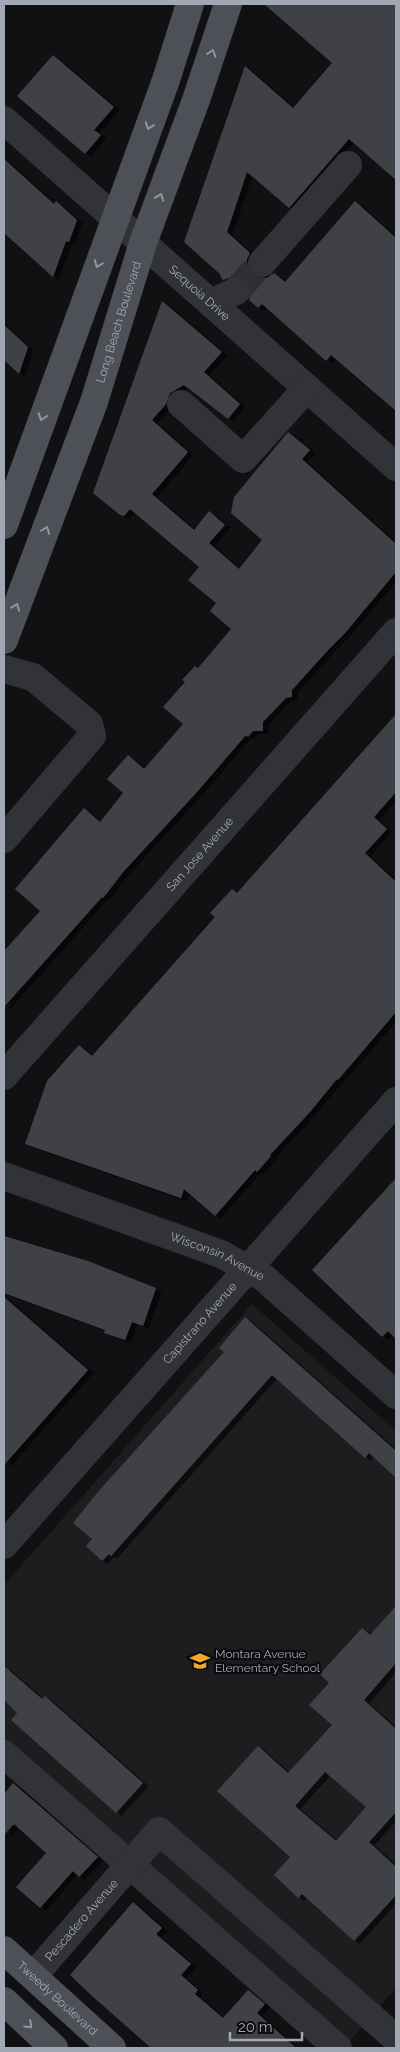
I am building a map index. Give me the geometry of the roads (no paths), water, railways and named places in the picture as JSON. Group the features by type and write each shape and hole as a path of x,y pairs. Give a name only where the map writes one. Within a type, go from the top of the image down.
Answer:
{"main road":[{"path":"4,524 166,80 190,4"},
{"name":"Long Beach Boulevard","path":"4,640 94,402 143,243 196,100 228,4"},
{"name":"Tweedy Boulevard","path":"4,1950 112,2048"},
{"path":"4,2001 54,2048"}],"street":[{"name":"Sequoia Drive","path":"4,120 396,467"},
{"path":"262,263 348,165"},
{"path":"212,303 236,291"},
{"path":"182,404 242,459 307,388"},
{"name":"San Jose Avenue","path":"4,1076 396,632"},
{"path":"4,669 33,677 89,724 92,736 4,839"},
{"name":"Capistrano Avenue","path":"4,1545 396,1101"},
{"name":"Wisconsin Avenue","path":"4,1176 222,1254 264,1278 396,1395"},
{"path":"4,1754 338,2048"},
{"name":"Pescadero Avenue","path":"32,1976 159,1831 391,2039"}],"tunnel":[{"path":"236,291 262,263"}],"place":[{"name":"Montara Avenue Elementary School","path":"200,1661"}]}
